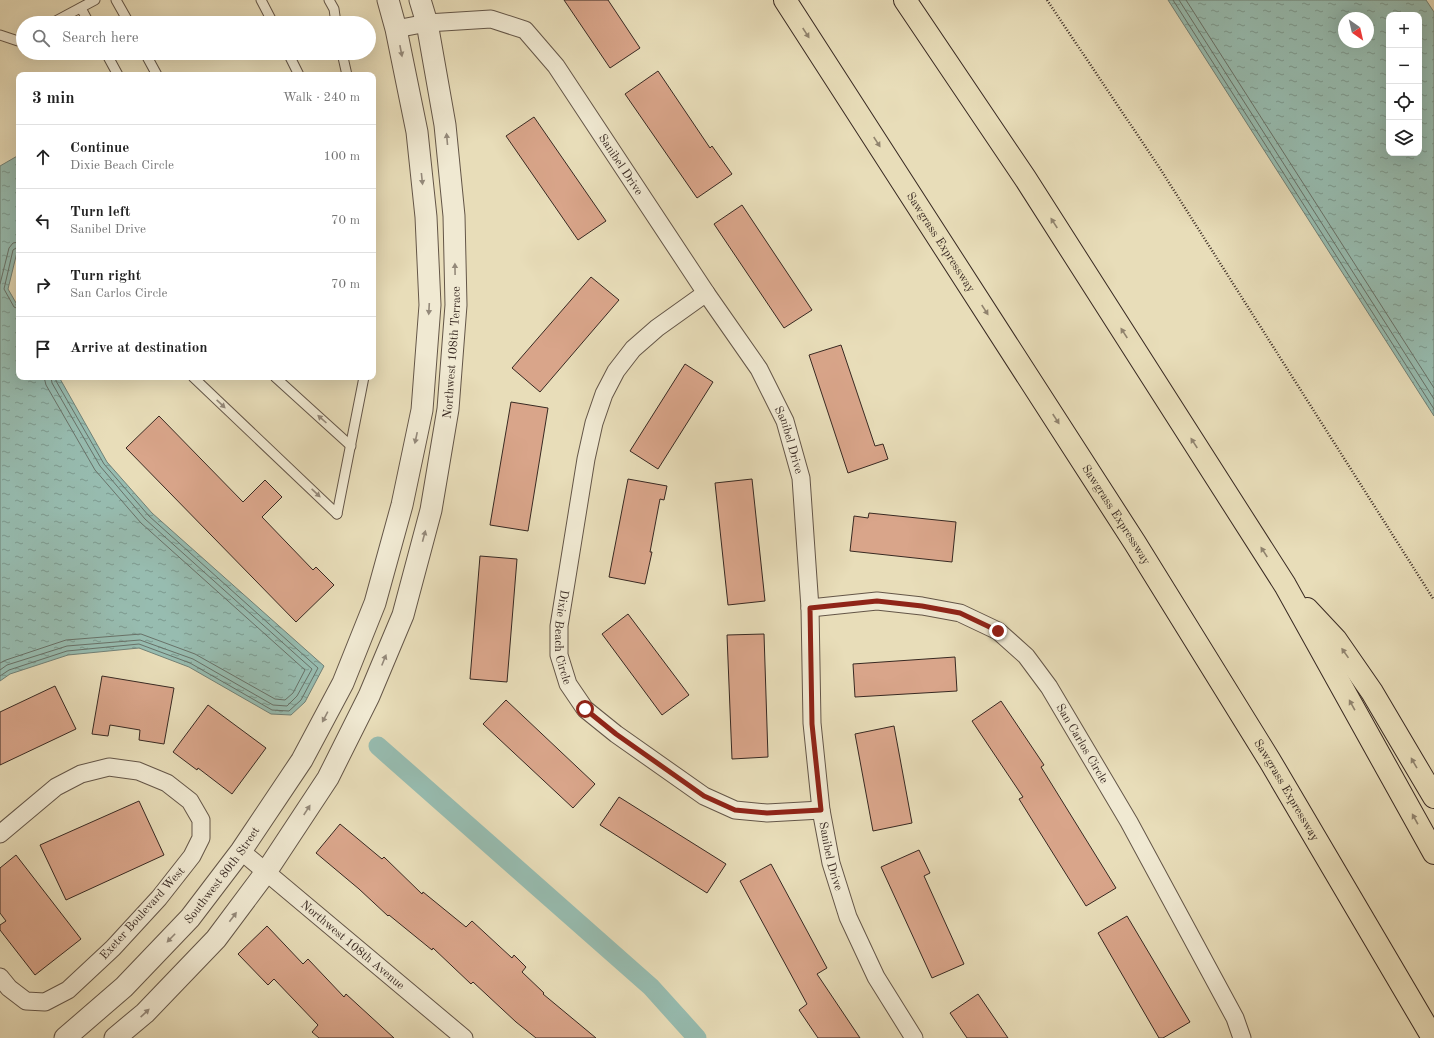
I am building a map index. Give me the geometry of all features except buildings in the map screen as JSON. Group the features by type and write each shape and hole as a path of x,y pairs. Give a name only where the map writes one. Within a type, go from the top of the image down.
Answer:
{"highway":[{"name":"Sawgrass Expressway","path":"785,0 1135,543 1270,761 1402,984 1432,1038"},
{"path":"905,0 1025,178 1285,585 1434,853"},
{"path":"1285,585 1336,640 1372,692 1434,797"},
{"path":"1402,984 1418,1038"}],"street":[{"name":"Northwest 108th Terrace","path":"343,683 375,603 402,505 422,410 430,305 426,217 417,132 396,29 388,0"},
{"name":"Northwest 108th Terrace","path":"266,872 328,778 369,696 405,607 431,510 448,409 456,305 454,216 446,125 427,23 420,0"},
{"name":"Sanibel Drive","path":"396,29 427,23 491,19 525,30 556,66 706,293 759,369 785,421 801,478 810,608 812,724 821,810 831,863 848,917 876,977 914,1038"},
{"name":"Dixie Beach Circle","path":"706,293 657,328 633,349 616,371 604,394 594,423 584,474 559,626 559,655 568,684 585,709 616,734 704,796 735,810 767,813 821,810"},
{"name":"San Carlos Circle","path":"810,608 877,601 922,606 960,613 998,631 1026,656 1049,687 1129,822 1235,1018 1242,1038"},
{"name":"Southwest 80th Street","path":"65,1038 124,987 190,918 241,851 302,760 343,683"},
{"name":"Exeter Boulevard West","path":"0,834 56,787 80,774 109,767 138,771 167,783 190,802 201,820 200,838 192,856 158,898 113,948 68,990 45,1002 26,1001 9,988 0,977"},
{"name":"Northwest 108th Avenue","path":"241,851 464,1038"},
{"path":"115,1038 145,1013 216,939 266,872"}],"lane":[{"path":"66,16 95,0"},
{"path":"116,0 124,16"},
{"path":"261,0 269,16"},
{"path":"329,0 334,10 335,16"},
{"path":"81,8 85,16"},
{"path":"0,35 16,40"},
{"path":"110,60 116,72"},
{"path":"149,60 155,72"},
{"path":"292,60 298,72"},
{"path":"344,60 346,72"},
{"path":"196,380 337,514 363,380"},
{"path":"279,380 351,446"}],"path":[{"path":"1047,0 1159,167 1434,600"}],"water":[{"path":"1168,0 1426,0 1434,12 1434,416"},
{"path":"16,157 16,256 8,289 16,303 16,380 61,380 107,462 152,513 324,666 305,702 291,715 271,714 189,667 139,648 68,655 10,674 0,681 0,166"}],"waterway":[{"path":"378,746 651,987 697,1038"}],"route":[{"path":"585,709 616,734 704,796 735,810 767,813 821,810 812,724 810,608 877,601 922,606 960,613 998,631"}]}
